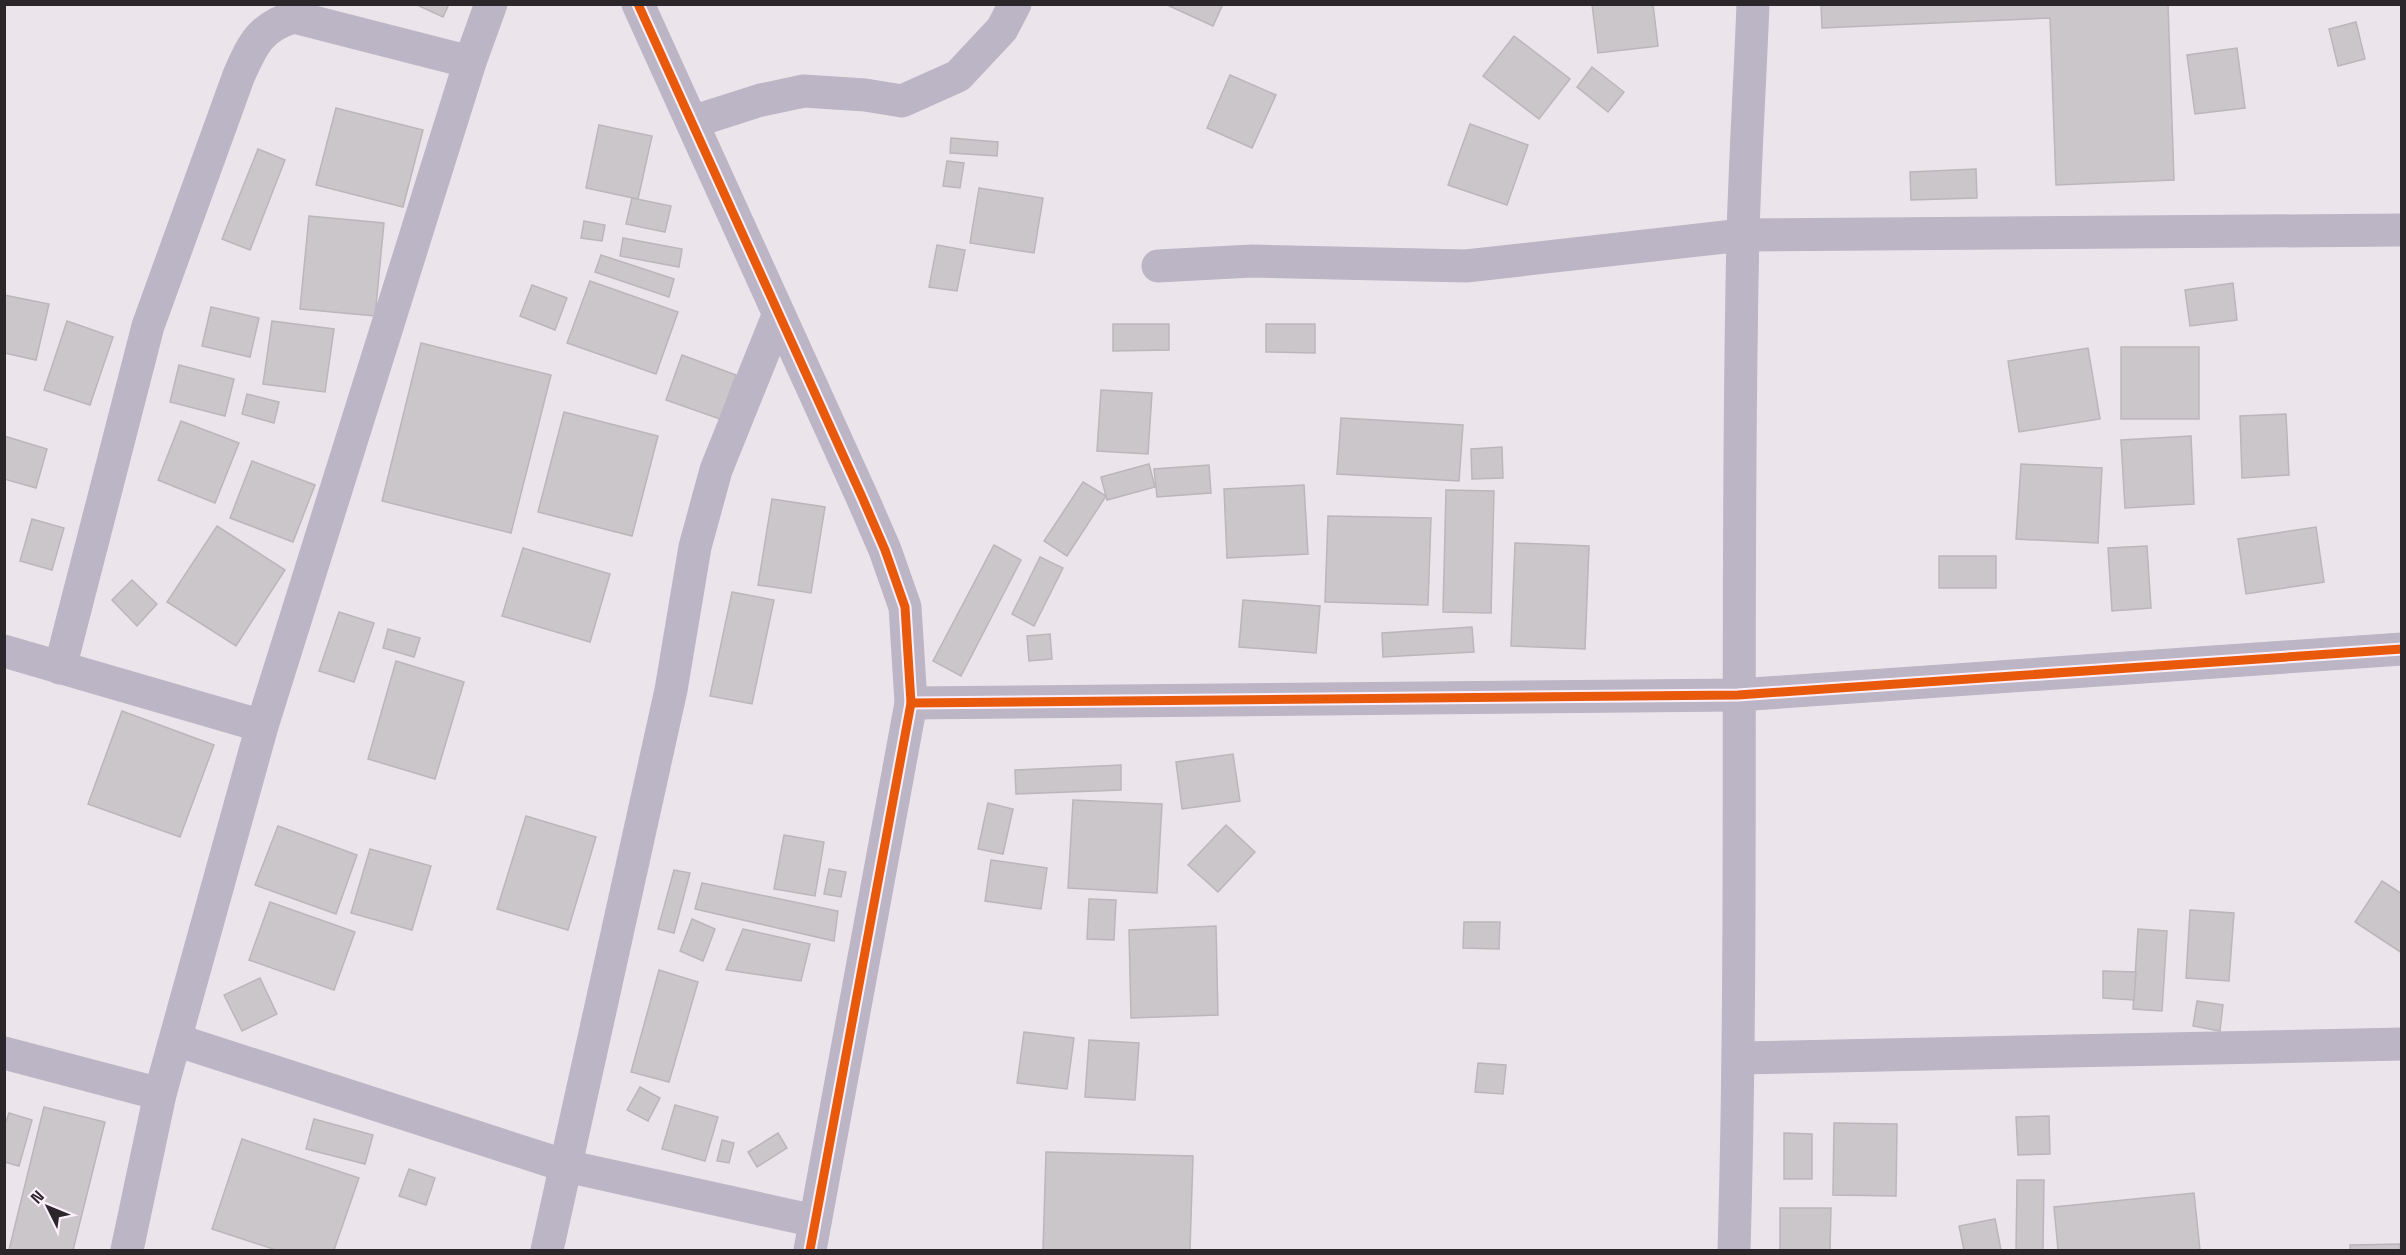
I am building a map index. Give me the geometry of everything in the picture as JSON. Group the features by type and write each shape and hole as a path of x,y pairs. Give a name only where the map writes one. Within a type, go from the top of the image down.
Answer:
{"street":[{"path":"127,1251 160,1094 262,726 490,4"},
{"path":"176,1040 566,1166 813,1236 910,703 905,607 867,508 638,4"},
{"path":"692,122 761,100 804,91 865,95 902,101 958,76 1002,29 1015,4"},
{"path":"1734,1251 1740,1058 1738,694 1743,235 1753,4"},
{"path":"60,668 148,326 239,75 250,51 272,24 294,17 470,62"},
{"path":"1158,266 1252,261 1466,266 1743,235 2402,230"},
{"path":"547,1251 671,690 695,547 716,470 778,316"},
{"path":"910,703 1738,694 2402,649"},
{"path":"4,651 262,726"},
{"path":"1740,1058 2402,1044"},
{"path":"4,1053 160,1094"}],"building":[{"path":"415,4 449,4 443,17"},
{"path":"1165,4 1223,4 1213,26"},
{"path":"1592,4 1653,4 1658,46 1598,53"},
{"path":"1821,4 2168,4 2174,180 2056,185 2050,18 1822,28"},
{"path":"2356,22 2365,59 2338,66 2329,29"},
{"path":"1514,36 1570,79 1539,119 1483,76"},
{"path":"2237,48 2245,108 2195,114 2187,55"},
{"path":"1592,67 1624,92 1608,112 1577,87"},
{"path":"1230,75 1276,95 1252,148 1207,128"},
{"path":"336,108 423,130 403,207 316,185"},
{"path":"1470,124 1528,145 1507,205 1448,185"},
{"path":"599,125 652,136 638,199 586,188"},
{"path":"951,138 998,142 997,156 950,153"},
{"path":"258,149 285,160 250,250 222,239"},
{"path":"947,161 964,163 960,188 943,186"},
{"path":"1976,169 1977,198 1911,200 1910,172"},
{"path":"979,188 1043,198 1034,253 970,243"},
{"path":"632,198 671,206 665,232 626,224"},
{"path":"309,216 384,223 375,316 300,309"},
{"path":"584,221 605,225 602,241 581,238"},
{"path":"623,238 682,249 679,267 620,256"},
{"path":"937,245 965,250 957,291 929,287"},
{"path":"601,255 674,279 669,297 595,272"},
{"path":"590,281 678,312 656,374 567,343"},
{"path":"2233,283 2237,320 2190,326 2185,290"},
{"path":"532,285 567,298 555,330 520,316"},
{"path":"4,295 49,304 36,360 4,353"},
{"path":"211,307 259,318 250,357 202,346"},
{"path":"67,321 113,337 90,405 44,390"},
{"path":"272,321 334,329 325,392 263,384"},
{"path":"1113,324 1169,324 1169,350 1113,351"},
{"path":"1266,324 1315,324 1315,353 1266,352"},
{"path":"421,343 551,375 511,533 382,501"},
{"path":"2121,347 2199,347 2199,419 2121,419"},
{"path":"2088,348 2100,419 2019,432 2008,361"},
{"path":"682,355 736,375 720,419 666,400"},
{"path":"179,365 234,379 225,416 170,402"},
{"path":"1101,390 1152,393 1148,454 1097,451"},
{"path":"247,394 279,402 274,423 242,414"},
{"path":"564,412 658,436 632,536 538,512"},
{"path":"2286,414 2289,475 2242,478 2240,416"},
{"path":"1341,418 1463,425 1459,481 1337,474"},
{"path":"181,421 239,443 215,503 158,480"},
{"path":"4,436 47,449 36,488 4,479"},
{"path":"2191,436 2194,504 2125,508 2121,440"},
{"path":"1502,447 1503,478 1472,479 1471,449"},
{"path":"252,461 315,485 293,542 230,518"},
{"path":"1149,464 1155,487 1107,500 1101,477"},
{"path":"2021,464 2102,468 2098,543 2016,539"},
{"path":"1209,465 1211,493 1157,497 1154,469"},
{"path":"1083,482 1106,496 1067,556 1044,541"},
{"path":"1304,485 1308,554 1227,558 1224,489"},
{"path":"1446,490 1494,491 1491,613 1443,612"},
{"path":"772,499 825,507 811,593 758,585"},
{"path":"1328,516 1431,518 1428,605 1325,602"},
{"path":"32,519 64,528 52,570 20,561"},
{"path":"217,526 285,570 236,646 167,602"},
{"path":"2316,527 2324,582 2246,594 2238,539"},
{"path":"1515,543 1589,546 1585,649 1511,646"},
{"path":"994,545 1021,560 961,676 933,661"},
{"path":"2147,546 2151,608 2112,611 2108,548"},
{"path":"523,548 610,574 590,642 502,616"},
{"path":"1939,556 1996,556 1996,588 1939,588"},
{"path":"1040,557 1063,568 1034,626 1012,614"},
{"path":"132,580 157,604 137,626 112,600"},
{"path":"732,592 774,600 752,704 710,696"},
{"path":"1243,600 1320,606 1316,653 1239,647"},
{"path":"339,612 374,623 354,682 319,671"},
{"path":"1472,627 1474,652 1383,657 1382,633"},
{"path":"388,629 420,638 414,657 383,648"},
{"path":"1050,634 1052,659 1029,661 1027,636"},
{"path":"396,661 464,682 435,779 368,759"},
{"path":"122,711 214,745 180,837 88,804"},
{"path":"1233,754 1240,801 1182,809 1176,762"},
{"path":"1121,765 1121,790 1016,794 1015,770"},
{"path":"1073,800 1162,804 1157,893 1068,888"},
{"path":"988,803 1013,809 1003,854 978,849"},
{"path":"526,816 596,837 568,930 497,909"},
{"path":"1226,825 1255,852 1218,892 1188,865"},
{"path":"278,826 357,855 336,914 255,885"},
{"path":"784,835 824,842 815,896 774,889"},
{"path":"370,849 431,866 412,930 351,913"},
{"path":"991,860 1047,868 1041,909 985,901"},
{"path":"829,869 846,872 841,897 824,894"},
{"path":"674,870 690,873 674,933 658,929"},
{"path":"2382,881 2402,894 2402,953 2355,922"},
{"path":"702,883 838,911 834,941 695,909"},
{"path":"1089,899 1116,900 1114,940 1087,939"},
{"path":"270,902 355,932 334,990 249,960"},
{"path":"2190,910 2234,913 2229,981 2186,978"},
{"path":"692,919 715,929 703,961 680,951"},
{"path":"1464,922 1500,922 1499,949 1463,948"},
{"path":"1216,926 1218,1015 1131,1018 1129,930"},
{"path":"743,929 810,944 801,981 726,970"},
{"path":"2138,929 2167,931 2162,1011 2133,1009"},
{"path":"659,970 698,982 669,1082 631,1072"},
{"path":"2103,971 2136,972 2134,1000 2103,998"},
{"path":"260,978 277,1014 242,1031 224,995"},
{"path":"2197,1001 2223,1005 2220,1031 2193,1026"},
{"path":"1024,1032 1074,1038 1067,1089 1017,1083"},
{"path":"1089,1040 1139,1043 1135,1100 1085,1097"},
{"path":"1478,1063 1506,1065 1503,1094 1475,1092"},
{"path":"640,1087 660,1098 648,1121 627,1110"},
{"path":"675,1105 718,1117 705,1161 662,1149"},
{"path":"44,1107 105,1122 73,1250 9,1250"},
{"path":"9,1113 32,1120 19,1166 4,1162 4,1127"},
{"path":"2049,1116 2050,1154 2018,1155 2016,1117"},
{"path":"314,1119 373,1135 365,1164 306,1149"},
{"path":"1834,1123 1897,1124 1896,1196 1833,1195"},
{"path":"778,1133 787,1148 757,1167 748,1152"},
{"path":"1784,1133 1812,1134 1812,1179 1784,1179"},
{"path":"242,1139 359,1178 334,1250 276,1250 212,1229"},
{"path":"722,1140 734,1143 729,1163 717,1161"},
{"path":"1046,1152 1193,1156 1190,1250 1043,1250"},
{"path":"409,1169 435,1178 426,1205 399,1196"},
{"path":"2017,1180 2044,1180 2043,1250 2016,1250"},
{"path":"2194,1193 2200,1250 2058,1250 2054,1207"},
{"path":"1780,1208 1831,1208 1830,1250 1780,1250"},
{"path":"1995,1219 2001,1250 1964,1250 1959,1226"},
{"path":"2400,1244 2400,1250 2350,1250 2350,1245"}],"cycle path":[{"path":"638,4 862,497 885,550 905,607 911,703 810,1250"},
{"path":"911,703 1738,695 2402,649"}]}
